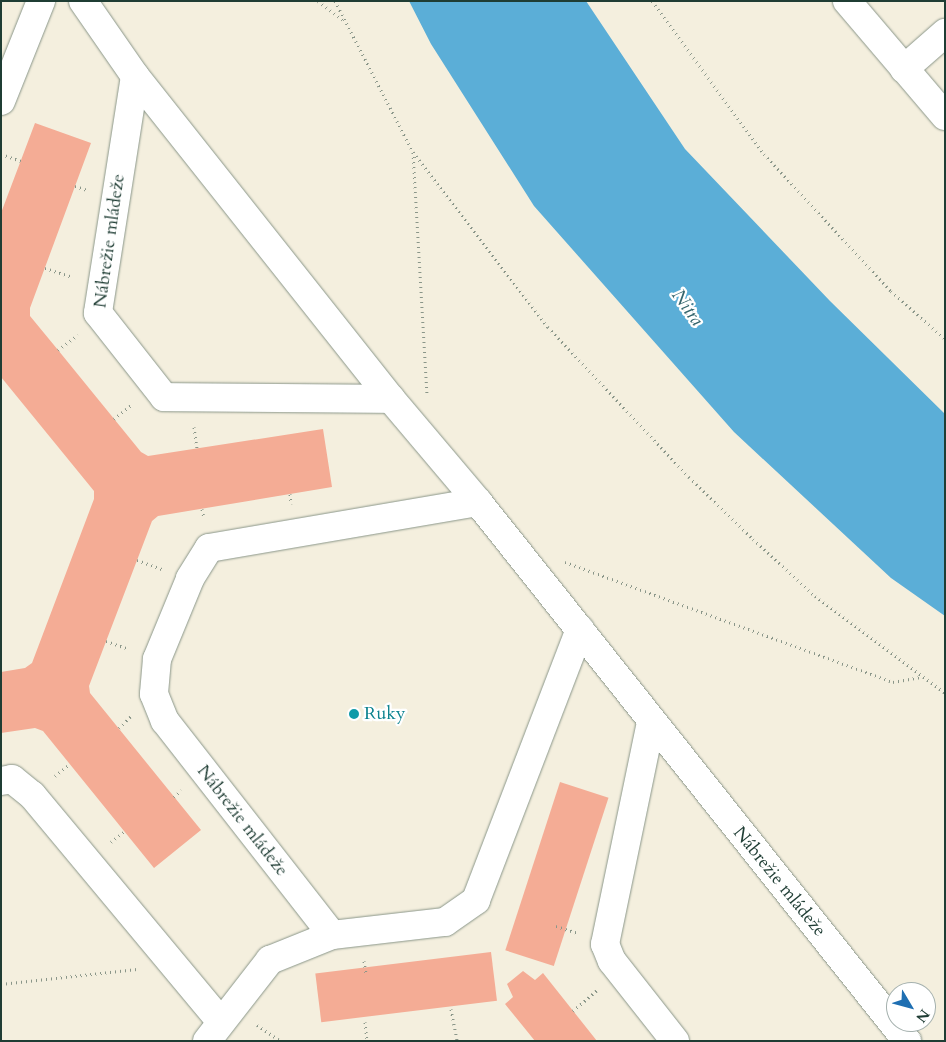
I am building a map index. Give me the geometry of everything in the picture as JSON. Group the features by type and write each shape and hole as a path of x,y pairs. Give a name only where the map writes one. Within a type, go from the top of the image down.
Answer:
{"street":[{"path":"1,101 41,1"},
{"name":"Nábrežie mládeže","path":"83,1 135,76 391,399 478,502 580,629 651,722 907,1041"},
{"path":"847,1 945,116"},
{"path":"904,70 945,33"},
{"name":"Nábrežie mládeže","path":"135,76 98,313 164,397 391,399"},
{"name":"Nábrežie mládeže","path":"332,934 165,721 154,694 157,659 190,579 209,548 478,502"},
{"path":"1,781 12,779 32,795 173,965 214,1031 270,960 332,934 445,922 476,900 580,629"},
{"path":"651,722 605,944 612,961 675,1041"}],"path":[{"path":"318,1 345,22"},
{"path":"335,1 413,152 548,327 689,478 815,596 945,693"},
{"path":"652,1 764,154 891,290 945,339"},
{"path":"413,152 427,397"},
{"path":"1,154 21,161"},
{"path":"558,559 892,682 920,676"},
{"path":"1,984 173,965"},
{"path":"451,1009 457,1041"},
{"path":"365,1022 368,1041"}],"water":[{"name":"Nitra","path":"409,1 586,1 685,149 830,301 945,414 945,616 891,578 734,432 534,206 431,44"}],"building":[{"path":"35,123 91,143 30,308 30,316 141,452 148,456 323,429 332,487 158,516 152,521 89,686 90,693 201,830 154,868 43,731 35,728 1,733 1,672 25,668 32,663 94,499 94,491 1,377 1,213"},
{"path":"560,782 609,798 554,966 505,950"},
{"path":"491,952 497,1001 321,1022 315,974"},
{"path":"523,971 535,980 543,973 597,1041 535,1041 505,1004 513,997 507,984"}],"place":[{"name":"Ruky","path":"354,714"}]}
